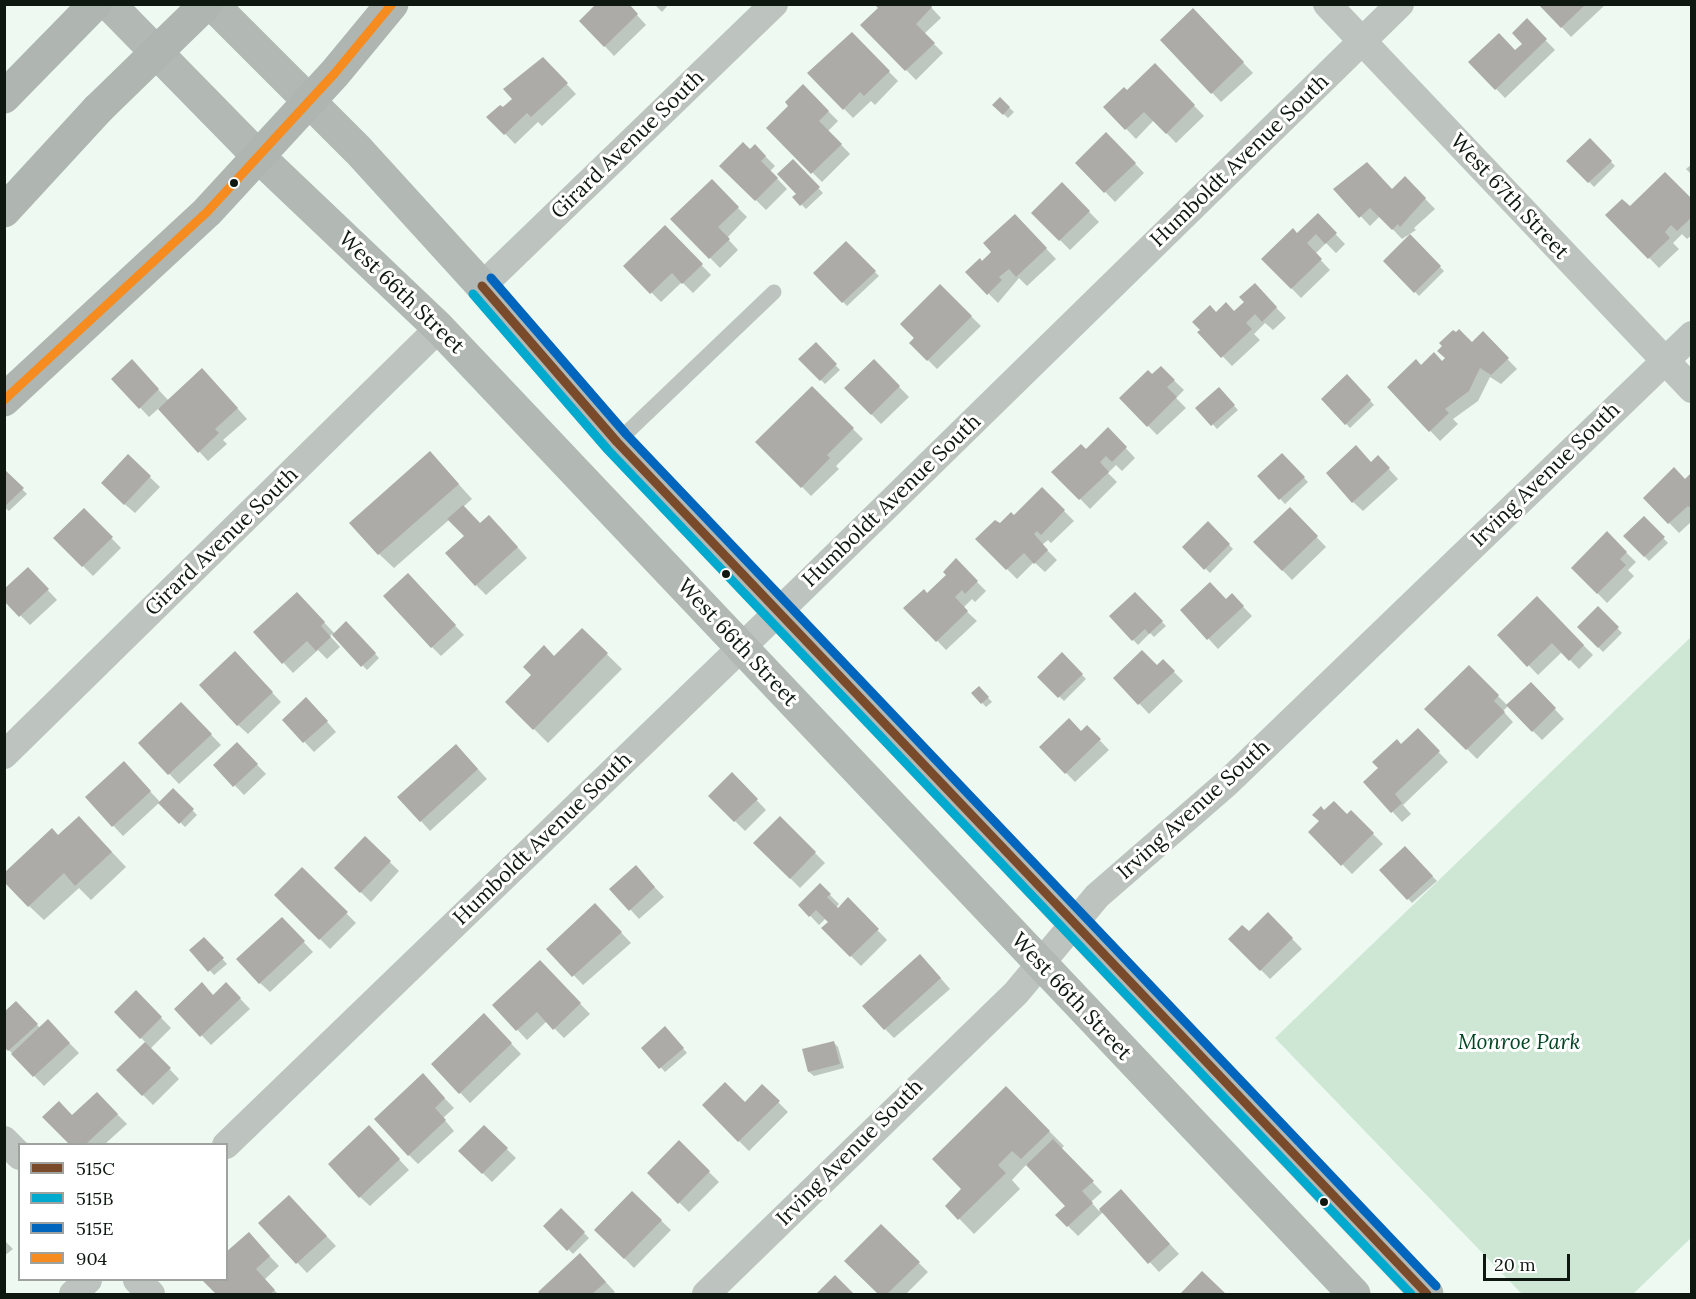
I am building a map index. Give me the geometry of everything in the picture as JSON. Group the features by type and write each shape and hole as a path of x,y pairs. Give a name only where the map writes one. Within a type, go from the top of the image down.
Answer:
{"highway":[{"path":"14,88 95,4"},
{"path":"4,211 98,109 206,4"},
{"path":"4,400 207,212 309,103 392,4"}],"main road":[{"name":"West 66th Street","path":"109,4 258,156 439,328 1039,964 1343,1291"},
{"path":"212,4 359,151 482,286 616,442 1426,1294"}],"street":[{"name":"Girard Avenue South","path":"482,286 774,4"},
{"name":"West 67th Street","path":"1328,4 1692,389"},
{"name":"Humboldt Avenue South","path":"228,1143 778,612 1400,4"},
{"name":"Girard Avenue South","path":"4,754 439,328"},
{"name":"Irving Avenue South","path":"706,1294 1016,993 1097,896 1227,783 1692,335"},
{"path":"4,1140 18,1153"},
{"path":"73,1294 87,1281"},
{"path":"138,1281 151,1294"}],"lane":[{"path":"616,442 774,292"}],"green space":[{"name":"Monroe Park","path":"1691,637 1691,1238 1633,1294 1522,1294 1275,1038"}],"building":[{"path":"596,4 629,4 638,14 604,47 579,21"},
{"path":"874,4 930,4 932,7 916,24 935,43 905,71 860,25 878,8"},
{"path":"1538,4 1586,4 1561,28"},
{"path":"1193,8 1244,62 1211,94 1160,40"},
{"path":"1527,18 1547,39 1495,90 1468,62 1499,33 1515,50 1522,44 1512,33"},
{"path":"852,32 890,71 864,96 860,92 843,110 807,73"},
{"path":"543,57 568,83 531,117 527,113 504,135 486,117 500,105 503,107 512,99 503,89"},
{"path":"1155,63 1195,105 1166,134 1144,112 1125,130 1103,107 1124,87 1127,90"},
{"path":"803,84 829,111 819,121 842,144 811,174 766,128 788,106 785,102"},
{"path":"1000,97 1010,107 1003,115 992,105"},
{"path":"1106,132 1136,163 1104,193 1075,163"},
{"path":"1590,138 1612,161 1588,183 1566,161"},
{"path":"743,142 750,149 755,144 766,156 761,161 778,178 755,201 719,166"},
{"path":"793,159 820,187 800,206 792,197 796,194 777,174"},
{"path":"1367,162 1392,189 1405,176 1426,198 1400,227 1398,224 1392,230 1370,208 1359,218 1333,189"},
{"path":"1665,172 1692,199 1692,217 1677,231 1671,225 1665,232 1670,238 1648,259 1605,215 1622,199 1630,206"},
{"path":"712,179 739,207 718,227 730,239 709,259 670,219"},
{"path":"1062,182 1090,211 1059,241 1031,213"},
{"path":"1318,213 1337,233 1325,244 1316,234 1307,243 1322,259 1291,289 1261,259 1293,228 1297,233"},
{"path":"1015,214 1047,248 1016,277 1009,269 999,277 1002,280 987,295 965,272 980,258 982,261 991,252 983,243"},
{"path":"665,225 703,264 682,284 672,273 650,294 623,266"},
{"path":"1410,234 1441,266 1414,293 1383,261"},
{"path":"846,241 876,271 842,303 813,273"},
{"path":"1255,283 1277,307 1262,322 1255,314 1246,323 1252,329 1221,358 1197,332 1200,330 1192,322 1210,305 1216,312 1226,302 1234,311 1244,302 1239,297"},
{"path":"940,284 972,316 927,361 909,343 914,338 900,324"},
{"path":"1459,329 1472,342 1483,331 1509,358 1491,375 1480,368 1469,391 1445,409 1449,413 1429,432 1387,387 1416,359 1421,365 1434,352 1442,361 1445,358 1437,351 1442,346 1439,343 1453,330 1456,332"},
{"path":"816,342 837,364 820,381 798,359"},
{"path":"132,359 159,389 139,409 111,379"},
{"path":"874,359 900,386 871,415 844,388"},
{"path":"1161,366 1175,380 1167,387 1177,397 1147,427 1119,398 1148,370 1152,374"},
{"path":"202,368 238,408 215,429 219,433 198,453 158,409"},
{"path":"1347,374 1371,400 1345,425 1321,399"},
{"path":"812,386 854,428 827,455 830,458 801,488 755,442"},
{"path":"1219,387 1235,405 1211,426 1195,408"},
{"path":"1108,427 1127,447 1112,462 1106,456 1100,462 1109,472 1079,500 1051,472 1081,444 1086,449"},
{"path":"1356,445 1371,462 1378,455 1390,468 1352,503 1326,473"},
{"path":"430,451 459,484 378,555 349,523"},
{"path":"1282,453 1305,477 1279,500 1257,476"},
{"path":"128,454 151,476 124,505 101,483"},
{"path":"1674,467 1685,479 1692,472 1692,509 1688,506 1668,524 1643,498"},
{"path":"4,469 24,488 4,507"},
{"path":"1042,487 1065,510 1041,535 1037,531 1034,534 1048,550 1034,564 1024,553 1006,570 975,539 995,520 1000,523 1011,512 1014,515"},
{"path":"463,505 480,523 489,515 518,547 475,586 445,553 464,536 447,519"},
{"path":"1290,507 1318,536 1282,571 1253,542"},
{"path":"84,508 113,537 82,567 53,538"},
{"path":"1644,516 1665,537 1644,557 1623,536"},
{"path":"1208,521 1230,544 1204,570 1182,547"},
{"path":"1607,531 1627,552 1620,559 1626,565 1597,594 1571,568"},
{"path":"956,558 978,581 965,594 962,590 955,597 968,611 936,642 903,608 924,589 927,593 946,575 943,572"},
{"path":"28,567 49,589 19,617 4,601 4,589"},
{"path":"408,573 456,625 431,648 383,596"},
{"path":"1210,582 1226,599 1232,593 1244,606 1207,640 1180,610"},
{"path":"297,592 325,622 321,626 331,637 316,651 307,641 282,664 253,632"},
{"path":"1135,592 1163,621 1149,634 1145,629 1132,641 1109,616"},
{"path":"1537,596 1584,645 1569,661 1552,643 1527,667 1497,635"},
{"path":"1598,606 1619,627 1598,648 1577,627"},
{"path":"346,621 376,653 361,667 332,635"},
{"path":"582,628 608,653 533,730 505,702 531,675 523,667 544,645 554,656"},
{"path":"1142,650 1157,665 1163,659 1175,671 1138,705 1113,678"},
{"path":"235,651 273,692 237,726 199,685"},
{"path":"1062,652 1083,674 1058,698 1037,677"},
{"path":"1469,665 1499,695 1494,701 1505,712 1466,750 1424,709"},
{"path":"1531,682 1556,708 1532,732 1506,705"},
{"path":"979,686 989,697 981,704 971,693"},
{"path":"306,697 328,721 303,743 282,720"},
{"path":"181,702 212,734 168,775 138,743"},
{"path":"1069,718 1081,731 1087,725 1101,739 1065,774 1039,747"},
{"path":"1418,728 1440,751 1395,794 1402,803 1391,813 1363,782 1378,768 1372,762 1397,739 1401,744"},
{"path":"237,742 258,764 233,787 213,765"},
{"path":"456,744 478,769 420,822 397,797"},
{"path":"124,761 151,791 112,827 85,797"},
{"path":"732,772 758,799 734,822 708,796"},
{"path":"173,788 194,809 179,824 158,803"},
{"path":"1334,801 1347,814 1351,810 1374,833 1341,866 1308,832 1319,821 1312,815 1321,806 1324,810"},
{"path":"79,816 112,852 75,886 64,873 28,907 4,882 4,873 52,828 58,835"},
{"path":"780,816 816,852 790,879 753,843"},
{"path":"365,836 391,861 360,893 334,868"},
{"path":"1405,846 1433,876 1407,900 1379,870"},
{"path":"636,865 655,887 629,911 609,889"},
{"path":"302,867 348,912 319,940 274,895"},
{"path":"820,883 831,894 827,897 838,908 848,897 879,929 850,957 821,928 828,922 816,910 809,917 798,905"},
{"path":"595,903 622,932 572,977 546,949"},
{"path":"1268,912 1293,938 1260,971 1228,939 1242,925 1249,931"},
{"path":"282,917 305,941 259,984 236,959"},
{"path":"204,937 224,958 208,972 189,950"},
{"path":"920,954 941,978 884,1030 862,1006"},
{"path":"540,960 581,1003 553,1030 537,1012 516,1031 492,1005"},
{"path":"202,982 213,995 226,982 241,998 200,1037 174,1009"},
{"path":"136,990 162,1017 140,1039 114,1012"},
{"path":"16,1001 38,1024 8,1051 4,1047 4,1012"},
{"path":"484,1013 512,1043 459,1094 431,1064"},
{"path":"48,1019 70,1043 33,1077 11,1054"},
{"path":"665,1026 684,1048 659,1069 641,1048"},
{"path":"834,1041 840,1064 808,1072 802,1049"},
{"path":"145,1042 171,1068 142,1096 116,1070"},
{"path":"423,1073 445,1098 435,1108 446,1120 408,1156 374,1119"},
{"path":"725,1082 745,1102 762,1084 780,1101 738,1142 702,1105"},
{"path":"1006,1086 1050,1131 1021,1159 1012,1151 998,1165 1006,1173 958,1220 945,1206 961,1189 932,1159"},
{"path":"97,1092 118,1114 87,1143 68,1143 42,1117 59,1101 72,1115"},
{"path":"369,1125 400,1159 359,1198 328,1164"},
{"path":"484,1125 508,1148 482,1174 458,1151"},
{"path":"1053,1139 1094,1181 1082,1191 1093,1203 1067,1227 1055,1215 1065,1206 1026,1165"},
{"path":"679,1140 710,1171 678,1204 647,1173"},
{"path":"1121,1189 1170,1244 1148,1264 1099,1209"},
{"path":"632,1191 662,1220 624,1259 594,1230"},
{"path":"289,1195 327,1236 296,1264 258,1223"},
{"path":"561,1208 585,1232 567,1251 543,1226"},
{"path":"881,1224 920,1262 887,1294 878,1294 844,1261"},
{"path":"249,1232 270,1256 256,1269 275,1290 270,1294 216,1294 203,1281 228,1281 228,1250"},
{"path":"580,1253 606,1282 592,1294 540,1294 538,1292"},
{"path":"1202,1271 1226,1294 1180,1294"},
{"path":"835,1275 854,1294 816,1294"}],"transit line":[{"name":"904","path":"4,400 207,212 335,73 392,4"},
{"name":"515E","path":"491,278 626,434 1436,1286"},
{"name":"515C","path":"482,286 617,442 1427,1294"},
{"name":"515B","path":"473,294 608,450 1411,1294"}]}
